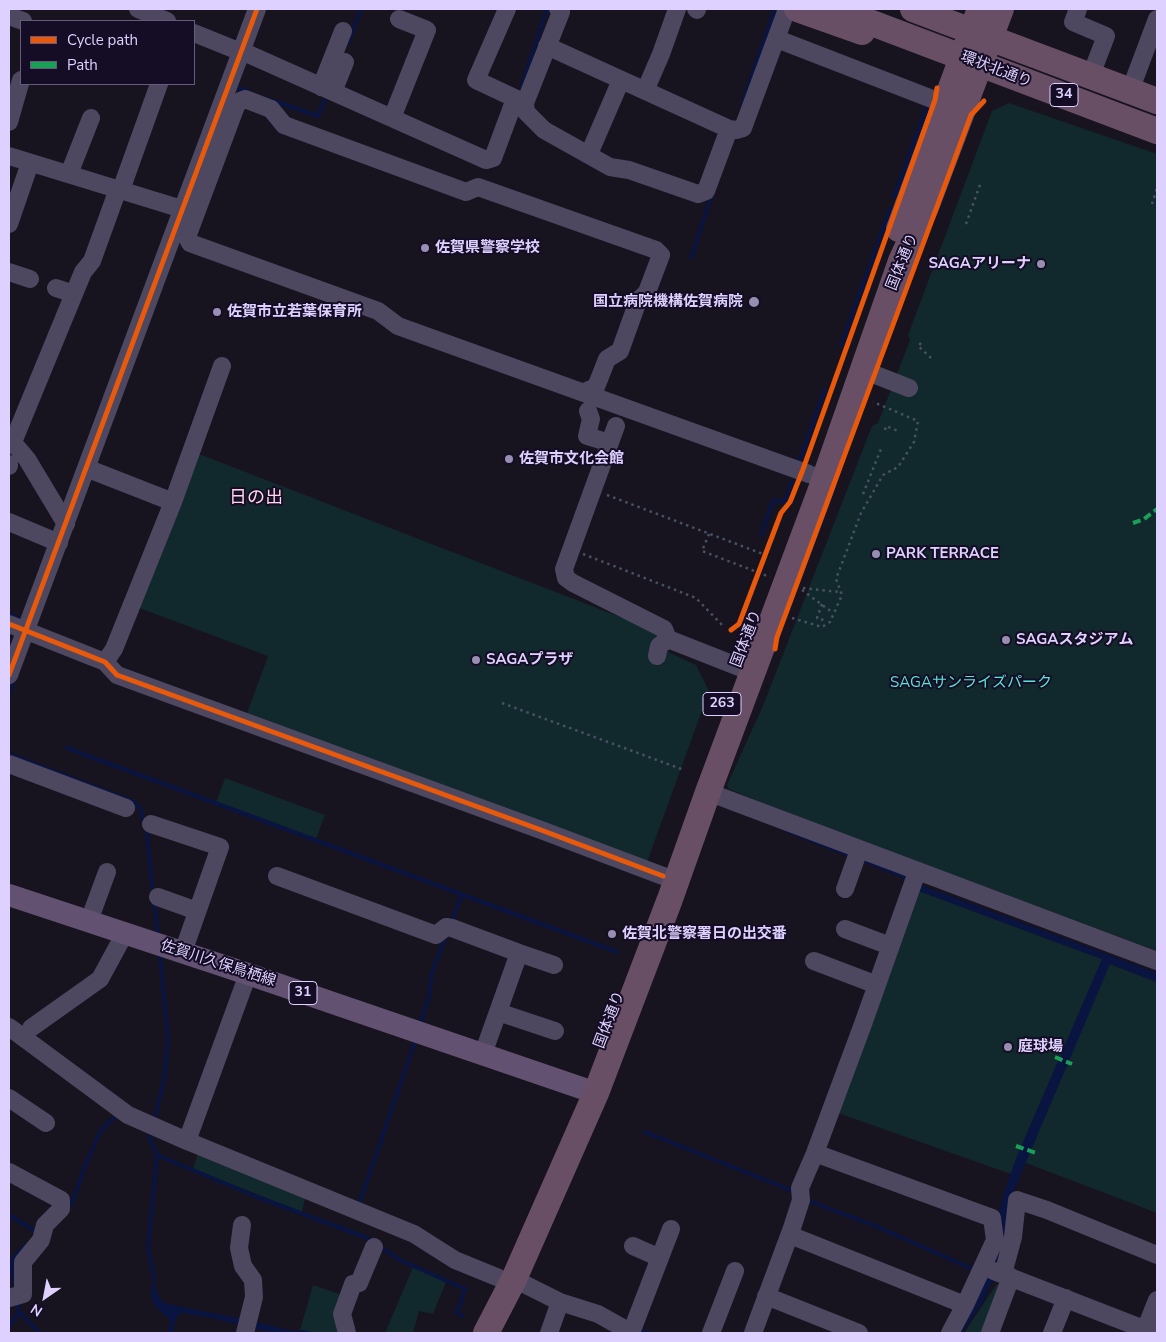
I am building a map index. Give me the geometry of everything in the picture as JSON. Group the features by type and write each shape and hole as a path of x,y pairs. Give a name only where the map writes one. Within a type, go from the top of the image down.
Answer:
{"highway":[{"path":"797,9 975,46"},
{"name":"環状北通り","path":"835,9 1157,131"},
{"name":"環状北通り","path":"875,9 1157,115"},
{"path":"913,9 975,46"},
{"path":"975,46 1001,9"},
{"name":"34","path":"975,46 1091,75 1157,101"},
{"name":"34","path":"975,46 1157,142"},
{"name":"国体通り","path":"486,1333 506,1279 590,1091 670,899 708,792 744,668 809,474 945,104 975,46"},
{"name":"国体通り","path":"590,1091 692,789 820,492 901,261 926,207 975,46"},
{"name":"国体通り","path":"470,1333 506,1279"}],"main road":[{"name":"佐賀川久保鳥栖線","path":"9,895 183,952 590,1091"}],"street":[{"path":"138,9 165,20"},
{"path":"9,675 29,628 68,519 91,470 182,208 257,9"},
{"path":"507,9 476,80 521,101 526,112 544,130 610,167 629,170 698,194 706,191 729,128"},
{"path":"195,33 486,160 493,158 521,101 561,12 558,9"},
{"path":"645,91 677,9"},
{"path":"547,46 736,130 743,128 787,9"},
{"path":"1078,9 1073,22 1106,36 1091,75"},
{"path":"392,118 427,30 399,19"},
{"path":"1130,91 1157,19"},
{"path":"326,89 343,31"},
{"path":"777,39 945,104"},
{"path":"326,89 346,62"},
{"path":"589,154 621,80"},
{"path":"9,122 20,84"},
{"path":"68,519 13,438 83,272 92,261 159,85"},
{"path":"584,392 596,387 607,358 620,350 638,301 647,292 661,255 656,250 478,187 466,192 284,125 271,109 245,99 240,101 236,106 187,237 190,244 378,311 398,326 579,393 584,392 809,474"},
{"path":"69,174 91,118"},
{"path":"9,156 182,208"},
{"path":"9,224 30,163"},
{"path":"9,272 30,279"},
{"path":"56,288 74,294"},
{"path":"105,662 114,649 174,502 222,366"},
{"path":"863,370 909,388"},
{"path":"588,410 591,419 587,436 610,443"},
{"path":"616,426 564,569 566,578 664,629 668,639 744,668"},
{"path":"91,470 174,502"},
{"path":"9,522 59,543"},
{"path":"9,624 29,628 105,662 117,675 663,876"},
{"path":"657,656 659,646 668,639"},
{"path":"9,764 126,808"},
{"path":"708,792 859,850 914,880 1157,961"},
{"path":"151,824 220,847 183,952"},
{"path":"845,889 859,850"},
{"path":"89,921 107,872"},
{"path":"276,876 436,935 449,927 554,965"},
{"path":"753,1333 790,1235 800,1200 800,1188 815,1153 872,983 914,880"},
{"path":"158,897 197,911"},
{"path":"846,930 886,945"},
{"path":"31,1028 100,979 126,933"},
{"path":"483,1054 519,953"},
{"path":"814,961 872,983"},
{"path":"186,1141 248,974"},
{"path":"498,1012 555,1031"},
{"path":"9,1027 121,1109 152,1125 186,1141 414,1234 455,1260 633,1329 671,1229"},
{"path":"9,1098 46,1122"},
{"path":"815,1153 992,1218 994,1240 965,1306 950,1333"},
{"path":"9,1172 61,1200 61,1209 43,1230 41,1240 23,1262 23,1294 13,1297"},
{"path":"990,1333 1007,1279 1014,1237 1017,1200 1157,1254"},
{"path":"242,1225 239,1248 243,1266 253,1280 254,1297 247,1327"},
{"path":"790,1235 965,1306"},
{"path":"633,1246 660,1258"},
{"path":"347,1333 342,1314 353,1284 359,1283 374,1248"},
{"path":"983,1267 1117,1328 1150,1331 1157,1300"},
{"path":"711,1333 735,1271"},
{"path":"766,1296 859,1333"},
{"path":"549,1333 560,1302"},
{"path":"1052,1333 1064,1303"}],"path":[{"path":"966,224 981,182"},
{"path":"1152,204 1157,188"},
{"path":"920,343 918,346 931,358"},
{"path":"791,618 822,627 830,622 842,595 836,579 861,513 883,475 898,467 914,442 918,421 873,402"},
{"path":"885,430 886,426 898,431"},
{"path":"863,494 882,449"},
{"path":"604,494 764,554"},
{"path":"709,534 702,551 772,578"},
{"path":"572,550 696,598 724,627"},
{"path":"757,578 760,568"},
{"path":"833,613 799,588 839,592"},
{"path":"822,604 817,618 822,620 824,616"},
{"path":"502,703 684,770"}],"green space":[{"name":"SAGAサンライズパーク","path":"1009,103 1157,154 1157,951 776,809 729,789 727,785 762,708 872,426 878,423 910,340 908,335 992,111"},
{"name":"SAGAプラザ","path":"199,454 654,630 670,653 696,665 709,691 646,865 246,716 268,656 139,608"},
{"path":"225,778 325,815 316,839 216,802"},
{"name":"庭球場","path":"919,891 1102,959 1110,964 1157,982 1157,1213 1026,1163 1011,1174 835,1112"},
{"path":"198,1153 305,1198 302,1212 193,1169"},
{"path":"413,1267 446,1282 433,1314 419,1311 413,1333 385,1333"},
{"path":"1005,1282 986,1333 964,1333 996,1285"},
{"path":"313,1285 345,1296 341,1333 314,1333 300,1330"}],"shaded area":[{"path":"910,881 1157,973 1157,982 1110,964 1010,1200 998,1281 991,1283 983,1302 962,1333 955,1333 998,1217 1017,1156 1102,959 908,887"},
{"path":"153,1274 157,1293 164,1303 241,1318 292,1331 304,1330 315,1333 273,1333 184,1311 178,1315 174,1324 174,1333 168,1333 170,1320 154,1305 151,1294"}],"waterway":[{"path":"348,43 361,9"},
{"path":"519,95 546,11 549,9"},
{"path":"742,105 774,12"},
{"path":"234,89 234,87 250,92"},
{"path":"268,99 318,116 327,95"},
{"path":"894,197 927,105 925,104"},
{"path":"691,258 712,194"},
{"path":"841,345 890,209"},
{"path":"799,462 825,389"},
{"path":"761,535 773,501 785,501 792,481"},
{"path":"9,614 25,621"},
{"path":"9,693 14,678"},
{"path":"67,748 617,952"},
{"path":"9,754 132,801 140,808 147,832 153,893"},
{"path":"785,830 851,856"},
{"path":"860,859 905,877 906,881"},
{"path":"451,923 462,895"},
{"path":"154,900 158,935"},
{"path":"420,1024 429,997 432,972 446,936"},
{"path":"154,1121 164,1080 168,1040 160,955"},
{"path":"358,1207 416,1039"},
{"path":"67,1209 72,1203 87,1161 101,1130 118,1114"},
{"path":"151,1130 149,1137 157,1155 148,1248 154,1278"},
{"path":"645,1132 793,1191 795,1188"},
{"path":"157,1155 257,1197 365,1237 373,1242"},
{"path":"809,1201 878,1227 975,1270"},
{"path":"9,1215 37,1232"},
{"path":"15,1285 11,1264 15,1256 26,1245"},
{"path":"379,1246 400,1260 465,1289 457,1312 462,1316"},
{"path":"17,1300 19,1312 40,1333"},
{"path":"179,1310 204,1315"},
{"path":"9,1327 19,1312"},
{"path":"638,1329 648,1333"}],"marked path":[{"path":"1133,523 1144,519 1157,509"},
{"path":"1055,1057 1072,1064"},
{"path":"1016,1146 1036,1153"}],"cycle path":[{"path":"9,675 257,9"},
{"path":"731,630 739,624 781,513 790,502 802,472 935,100 937,88"},
{"path":"775,649 777,637 971,115 984,101"},
{"path":"9,624 105,662 117,675 663,876"}],"place":[{"name":"佐賀県警察学校","path":"425,248"},
{"name":"SAGAアリーナ","path":"1041,264"},
{"name":"国立病院機構佐賀病院","path":"754,302"},
{"name":"佐賀市立若葉保育所","path":"217,312"},
{"name":"佐賀市文化会館","path":"509,459"},
{"name":"PARK TERRACE","path":"876,554"},
{"name":"SAGAスタジアム","path":"1006,640"},
{"name":"SAGAプラザ","path":"476,660"},
{"name":"佐賀北警察署日の出交番","path":"612,934"},
{"name":"庭球場","path":"1008,1047"}],"district":[{"name":"日の出","path":"256,499"}]}
